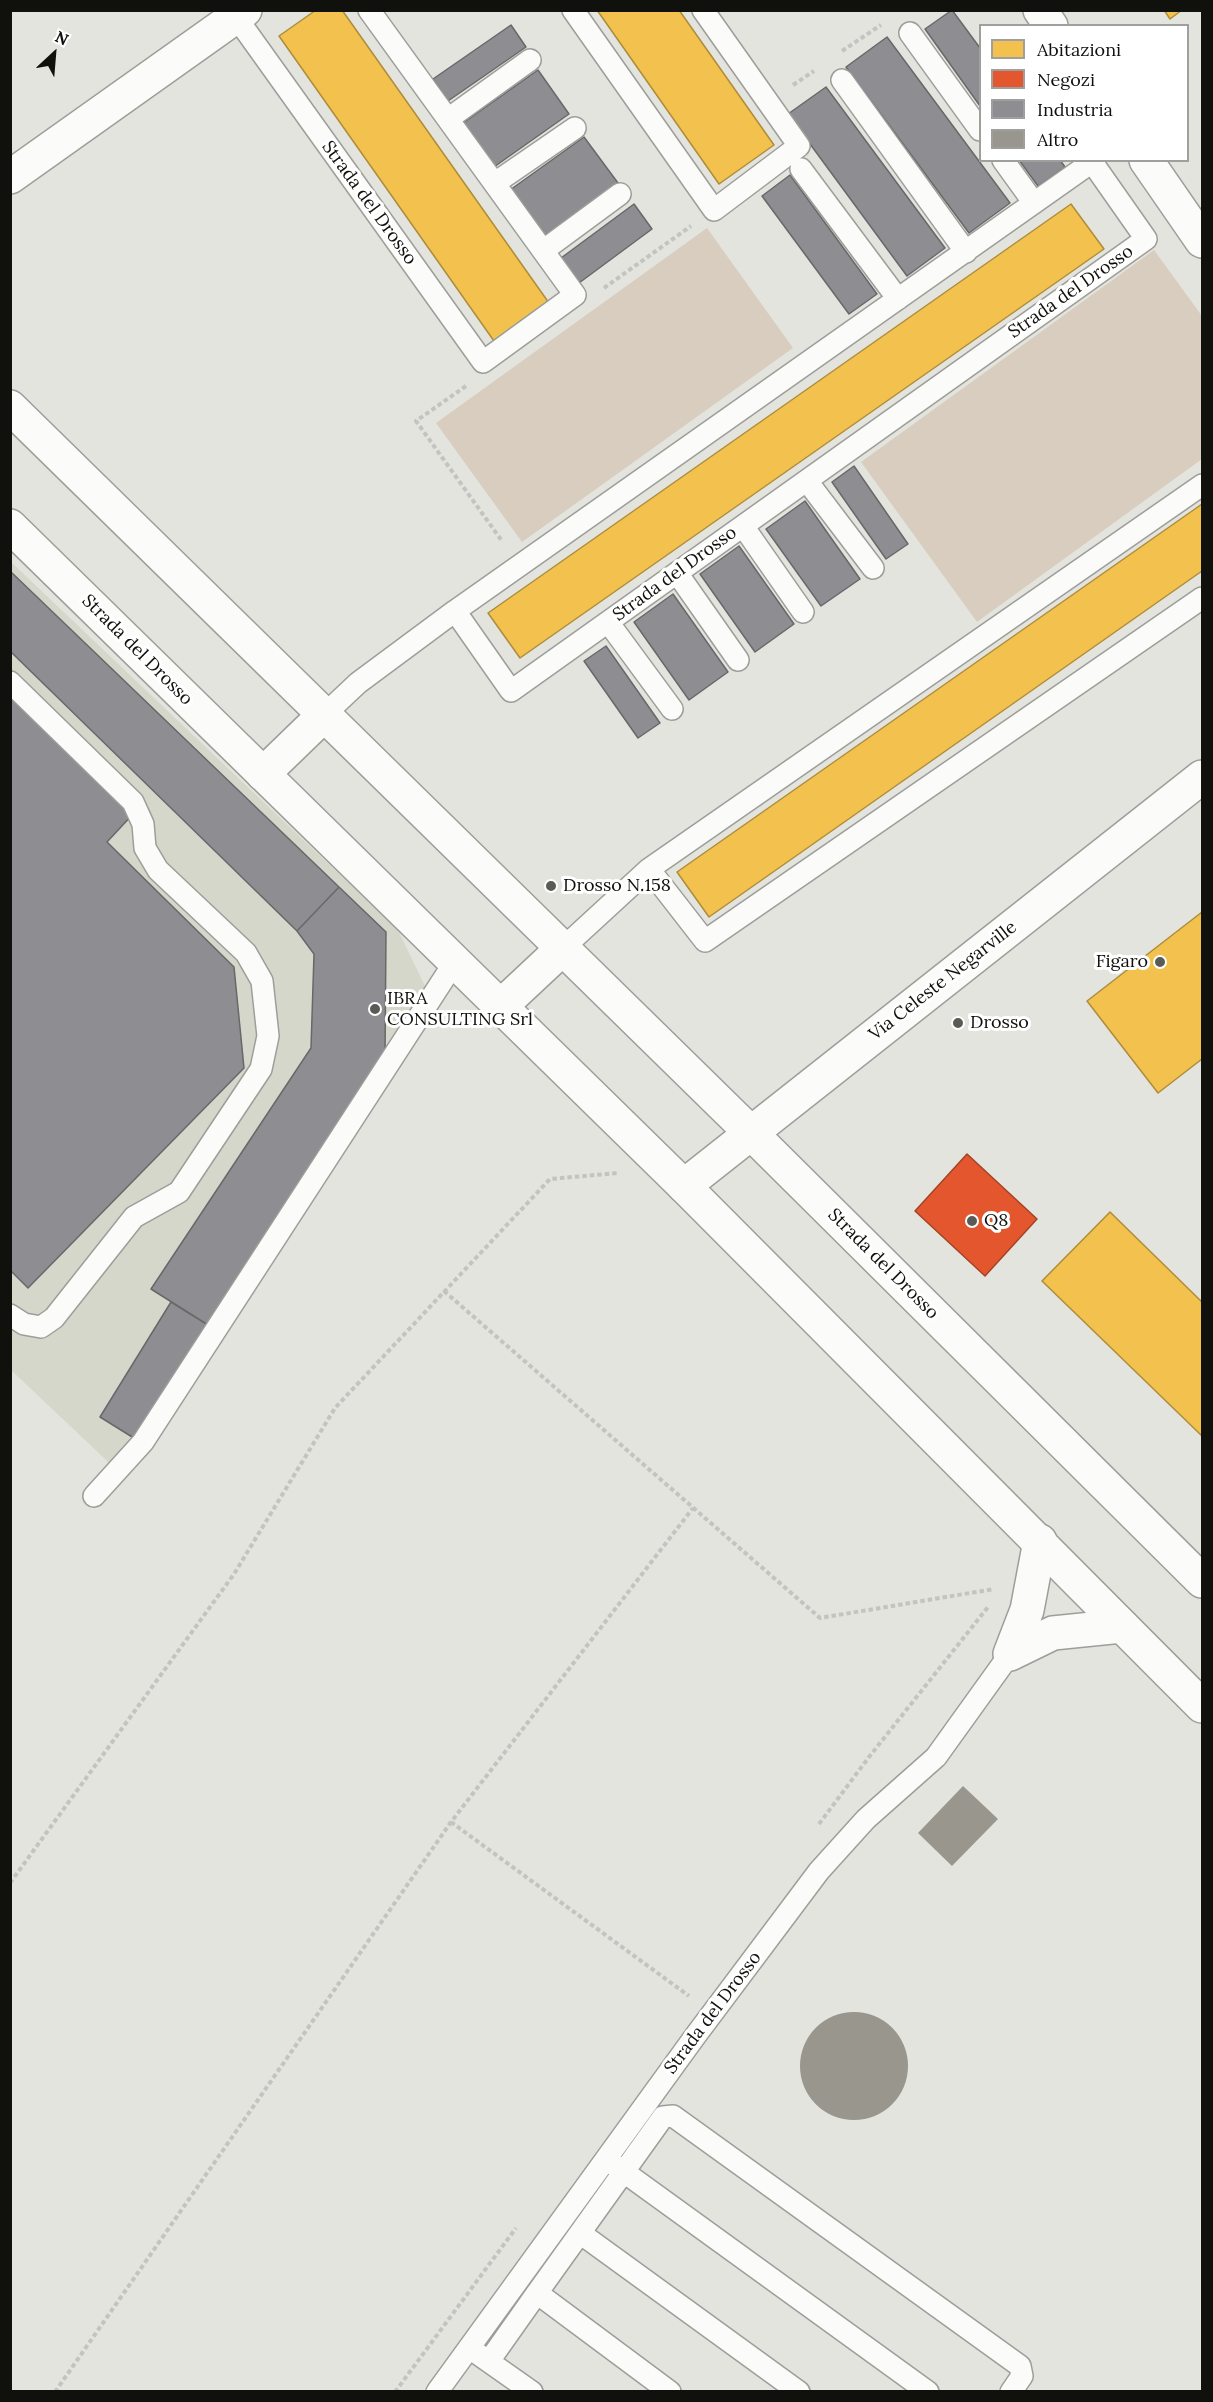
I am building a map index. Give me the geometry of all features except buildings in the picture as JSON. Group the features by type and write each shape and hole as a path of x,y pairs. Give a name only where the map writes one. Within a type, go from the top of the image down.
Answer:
{"street":[{"path":"1040,10 1050,24"},
{"name":"Strada del Drosso","path":"10,177 237,13"},
{"path":"1147,162 1203,241"},
{"name":"Strada del Drosso","path":"10,407 750,1132 1203,1581"},
{"name":"Strada del Drosso","path":"10,526 675,1177 1203,1706"},
{"name":"Strada del Drosso","path":"263,774 324,715"},
{"name":"Via Celeste Negarville","path":"675,1177 750,1132 1203,777"},
{"path":"500,1007 562,949"},
{"name":"Strada del Drosso","path":"1010,1654 1027,1610 1040,1541"},
{"name":"Strada del Drosso","path":"1010,1654 1053,1633 1122,1626"}],"lane":[{"name":"Strada del Drosso","path":"237,13 483,362 575,295 369,10"},
{"path":"573,10 714,210 799,146 703,10"},
{"path":"909,33 979,127"},
{"path":"448,119 530,60"},
{"path":"842,80 966,252"},
{"path":"495,183 575,128"},
{"path":"1004,162 1034,203"},
{"name":"Strada del Drosso","path":"324,715 358,683 455,611 1092,162 1146,239 511,691 455,611"},
{"path":"801,169 898,299"},
{"path":"544,250 620,194"},
{"path":"807,481 873,568"},
{"path":"562,949 649,869 1203,485"},
{"path":"743,526 803,612"},
{"path":"677,573 738,660"},
{"path":"649,869 705,941 1203,598"},
{"path":"608,622 672,709"},
{"path":"10,682 133,802 143,824 145,848 158,870 246,953 262,981 268,1036 261,1070 179,1192 134,1217 54,1318 41,1327 24,1324 10,1315"},
{"path":"94,1496 143,1442 454,963"},
{"name":"Strada del Drosso","path":"437,2391 605,2159 819,1871 866,1819 936,1757 1010,1654"},
{"path":"489,2361 663,2117 673,2116 1020,2366 1022,2376 1011,2391"},
{"path":"605,2159 928,2391"},
{"path":"580,2233 799,2391"},
{"path":"537,2293 670,2391"},
{"path":"469,2347 532,2391"}],"path":[{"path":"599,292 714,210"},
{"path":"474,380 416,422 520,566"},
{"path":"10,1883 234,1574 335,1408 444,1291 550,1179 675,1177"},
{"path":"444,1291 820,1618 1003,1588"},
{"path":"55,2391 451,1822 693,1508"},
{"path":"451,1822 690,1996"}],"shaded area":[{"path":"707,228 793,348 522,542 436,423"},
{"path":"1154,250 1202,316 1202,459 977,622 861,462"},
{"path":"10,561 398,930 436,1009 124,1477 11,1370"}],"place":[{"name":"Drosso N.158","path":"551,886"},
{"name":"Figaro","path":"1160,962"},
{"name":"IBRA CONSULTING Srl","path":"375,1009"},
{"name":"Drosso","path":"958,1023"},
{"name":"Q8","path":"972,1221"}]}
